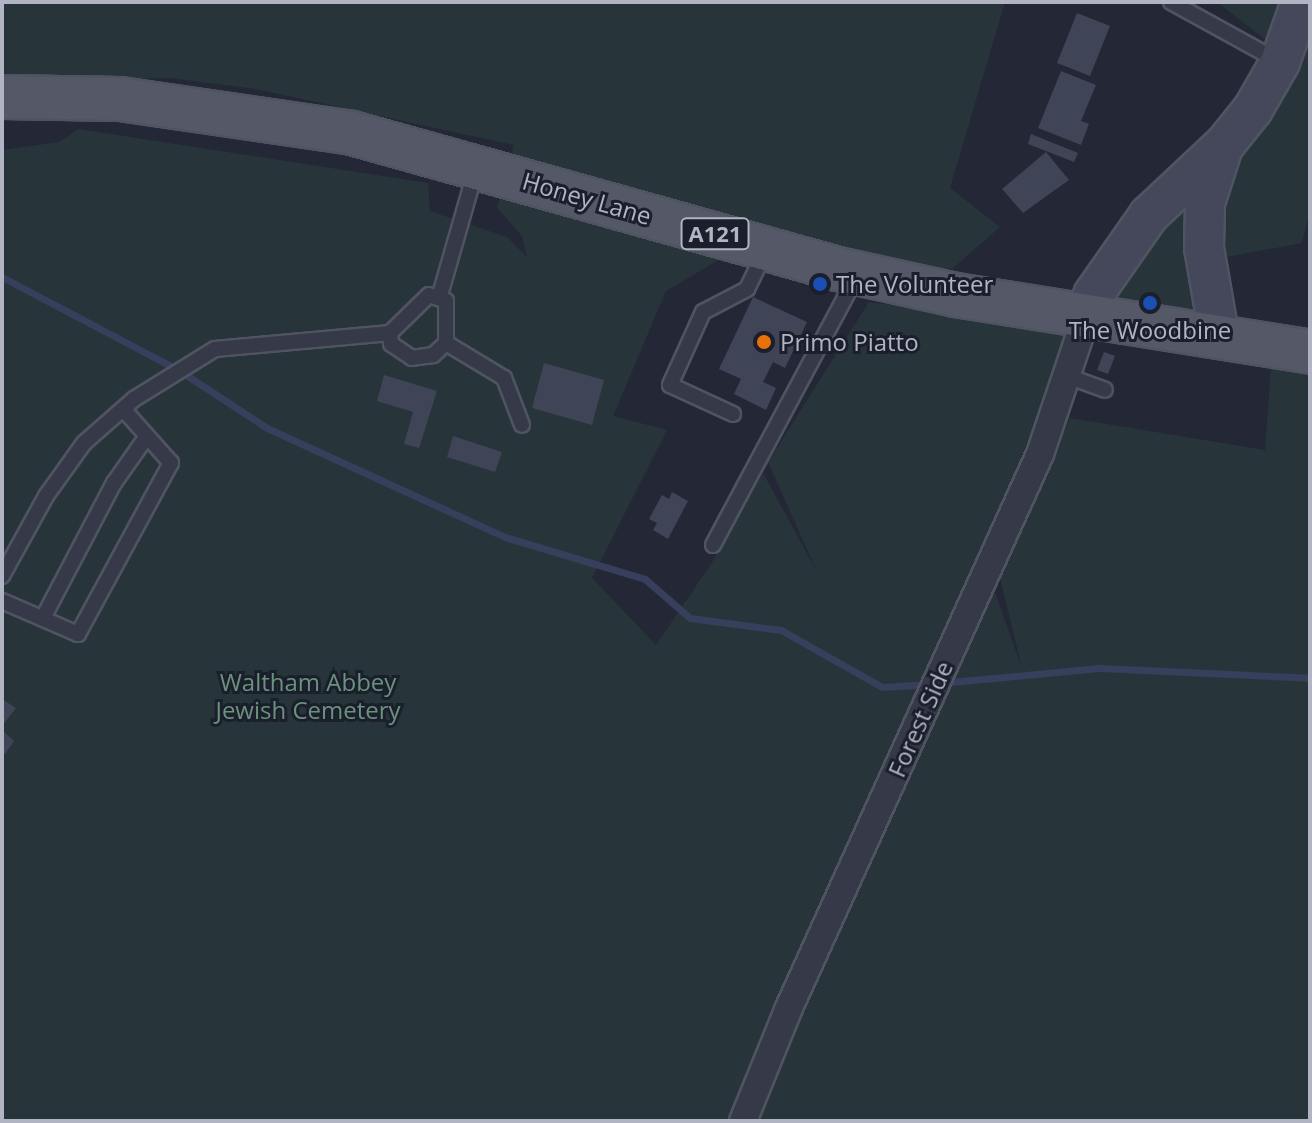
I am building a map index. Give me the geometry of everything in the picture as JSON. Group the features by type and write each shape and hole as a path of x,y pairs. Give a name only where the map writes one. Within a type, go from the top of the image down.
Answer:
{"main road":[{"name":"Honey Lane","path":"2,97 120,99 223,110 352,133 858,273 1087,314 1307,347"}],"street":[{"path":"1087,314 1093,295 1149,215 1225,144 1280,62 1301,2"},
{"path":"1219,334 1204,248 1205,203 1225,144"},
{"name":"Forest Side","path":"743,1121 1070,377 1087,314"}],"lane":[{"path":"1171,2 1280,62"},
{"path":"440,295 477,167"},
{"path":"733,414 670,385 703,312 747,289 767,248"},
{"path":"713,545 858,273"},
{"path":"2,576 76,454 123,409 215,349 390,333 429,295 440,295 446,301 446,343 433,355 412,358 391,344 390,333"},
{"path":"446,343 504,378 522,425"},
{"path":"1070,377 1105,390"},
{"path":"2,601 78,634 171,463 123,409"},
{"path":"43,618 114,483 147,436"}],"green space":[{"name":"Waltham Abbey Jewish Cemetery","path":"2,2 1005,2 950,188 1000,227 952,269 906,267 766,232 666,291 613,416 667,430 592,578 656,645 713,561 763,473 817,572 768,462 869,302 1072,330 982,555 1022,669 998,569 1070,418 1265,450 1272,352 1310,360 1310,1121 2,1121 2,150 59,142 79,129 428,183 430,211 507,237 527,257 522,236 497,208 514,145 256,89 170,78 2,81"},
{"path":"1217,2 1310,2 1310,209 1302,243 1215,259 1227,152 1294,62"},
{"path":"1184,203 1192,224 1195,307 1182,311 1117,301 1113,293 1118,279"}],"building":[{"path":"1077,13 1110,26 1090,76 1057,63"},
{"path":"1061,71 1096,85 1081,121 1089,124 1081,145 1038,128"},
{"path":"1031,134 1078,153 1074,162 1028,144"},
{"path":"1046,152 1069,180 1023,213 1002,189"},
{"name":"Primo Piatto","path":"753,297 807,322 785,368 773,362 763,382 776,388 766,410 734,394 741,379 719,369"},
{"path":"1104,352 1115,356 1108,374 1097,370"},
{"path":"544,363 604,380 592,425 532,408"},
{"path":"384,375 437,391 419,448 404,444 413,412 377,401"},
{"path":"453,436 502,452 495,472 447,457"},
{"path":"672,492 688,501 668,539 653,530 657,523 649,519 662,495 669,499"},
{"path":"2,699 16,708 2,726"},
{"path":"2,730 14,741 5,754 2,753"}],"waterway":[{"path":"2,277 180,371 267,428 505,537 645,579 690,618 781,630 882,687 929,684"},
{"path":"941,683 1101,668 1310,678"}],"place":[{"name":"The Volunteer","path":"820,284"},
{"name":"The Woodbine","path":"1150,303"},
{"name":"Primo Piatto","path":"764,342"}]}
